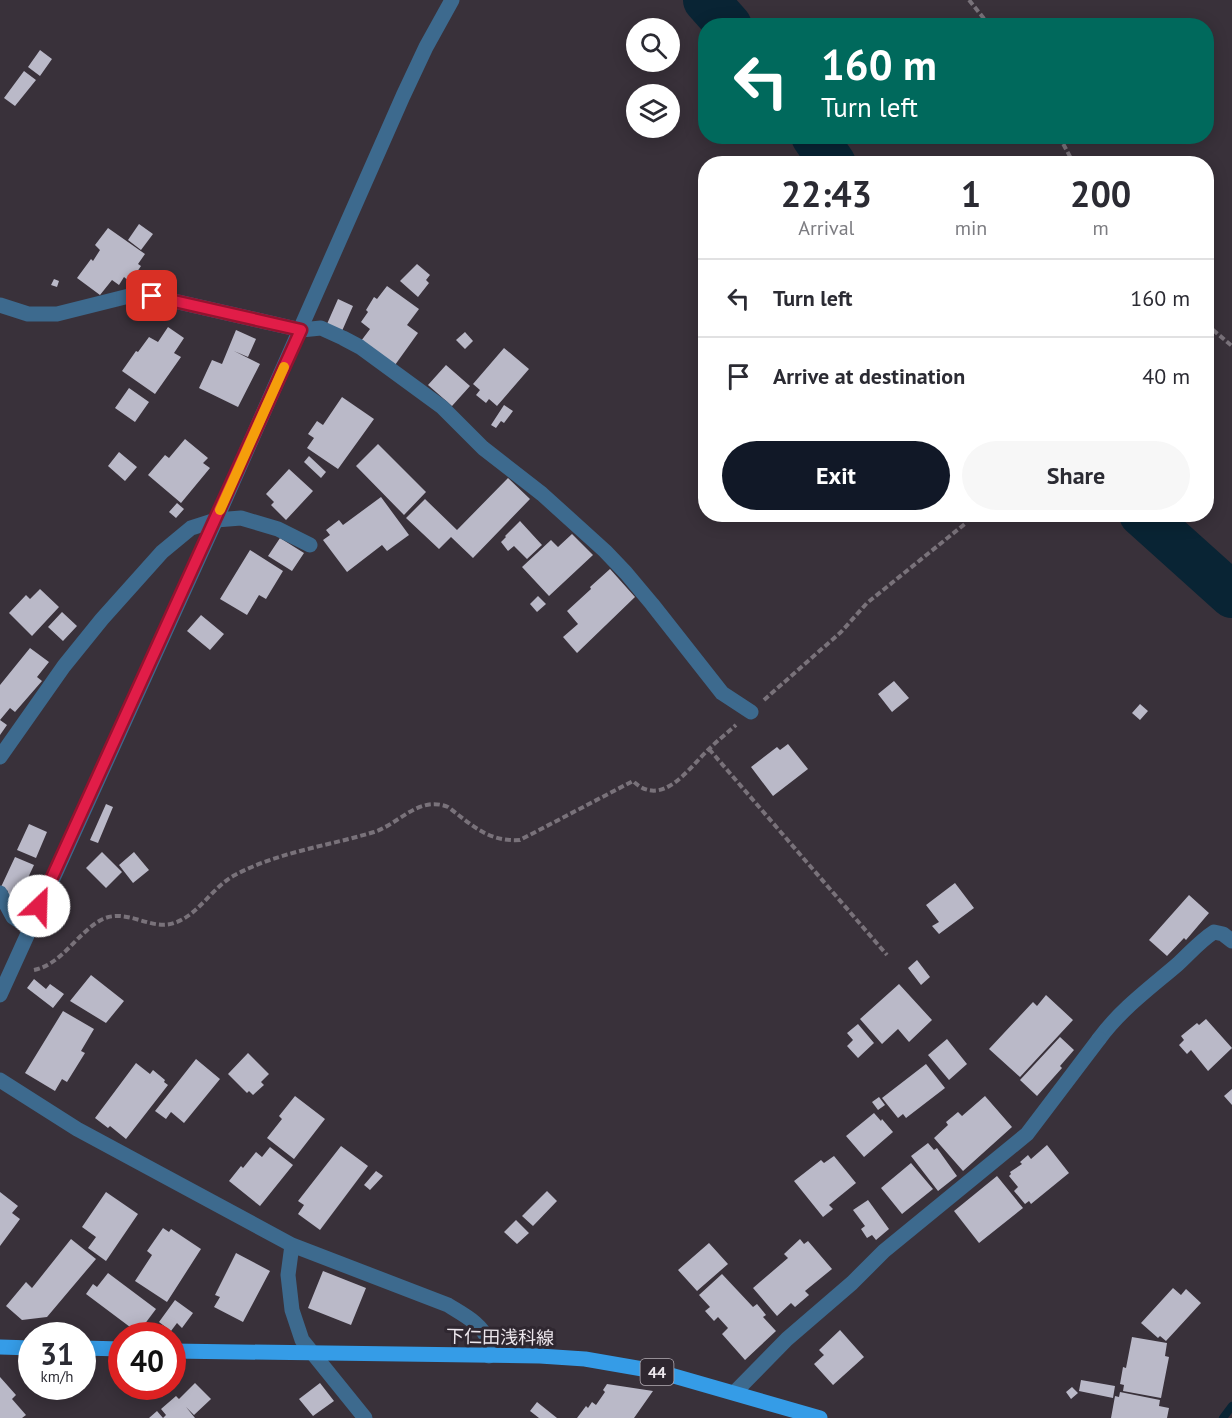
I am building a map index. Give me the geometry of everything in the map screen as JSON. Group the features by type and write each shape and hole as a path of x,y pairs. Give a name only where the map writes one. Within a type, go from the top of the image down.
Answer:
{"main road":[{"path":"0,1347 18,1348"},
{"name":"下仁田浅科線","path":"186,1351 585,1359 660,1372 820,1418"}],"street":[{"path":"0,995 216,520 403,96 452,0"},
{"path":"0,305 28,314 57,314 129,296 152,296 301,330 321,328 351,343 442,407 483,448 542,494 604,551 652,604 722,693 751,712"},
{"path":"0,757 102,619 162,552 191,528 216,520 241,518 278,529 310,545"},
{"path":"0,893 13,917 30,928"},
{"path":"734,1393 787,1339 852,1283 884,1251 1027,1134 1113,1020 1187,956 1202,940 1214,933 1223,934 1232,942"},
{"path":"0,1080 77,1129 292,1245 448,1305 481,1329 488,1341 489,1356"},
{"path":"292,1245 288,1275 292,1310 302,1341 365,1418"}],"path":[{"path":"969,0 984,18"},
{"path":"1214,331 1232,346"},
{"path":"12,968 40,969 54,961 103,919 115,916 129,917 156,925 177,922 234,875 319,845 376,831 397,818 427,805 441,804 448,807 492,838 507,841 520,840 633,781 642,789 671,787 709,749 842,632 867,603 966,523"},
{"path":"709,749 887,955"}],"building":[{"path":"40,50 52,59 40,76 28,67"},
{"path":"24,71 36,80 15,106 4,98"},
{"path":"139,224 153,234 141,250 128,240"},
{"path":"108,228 145,254 138,264 141,266 130,282 124,277 119,285 112,280 100,295 77,278 100,250 95,245"},
{"path":"417,264 430,275 426,280 429,283 418,297 400,281"},
{"path":"54,279 59,281 57,287 51,285"},
{"path":"387,286 419,309 407,325 418,333 395,365 361,341 370,329 361,322 368,312 366,310 374,297 377,299"},
{"path":"338,299 353,306 342,331 327,324"},
{"path":"168,327 184,338 174,353 181,357 155,394 122,371 149,337 158,342"},
{"path":"236,330 256,339 248,357 234,351 260,364 238,407 199,388 212,360 222,364"},
{"path":"465,332 473,341 465,349 456,340"},
{"path":"504,348 529,369 497,406 489,399 486,403 476,395 480,390 473,384"},
{"path":"446,365 470,386 452,406 428,385"},
{"path":"129,388 149,402 135,422 115,408"},
{"path":"342,397 374,419 338,469 307,448 314,438 308,434 317,421 323,425"},
{"path":"504,405 513,411 504,423 501,421 496,428 491,425"},
{"path":"185,439 208,458 203,463 210,468 181,503 148,475 165,455 169,458"},
{"path":"378,444 426,492 404,515 356,466"},
{"path":"119,452 137,467 125,481 108,466"},
{"path":"309,456 326,472 321,478 304,462"},
{"path":"289,469 313,491 286,520 271,505 274,502 266,494"},
{"path":"508,478 530,499 473,558 451,537 439,549 406,518 425,499 457,530"},
{"path":"381,497 409,535 387,551 382,545 347,572 323,540 330,535 326,530 339,520 343,525"},
{"path":"177,503 184,509 176,518 169,512"},
{"path":"520,521 542,545 527,559 514,546 508,551 501,542"},
{"path":"572,534 593,555 549,596 522,567 551,540 558,547"},
{"path":"280,538 304,553 292,571 268,556"},
{"path":"250,550 283,571 266,599 259,595 247,615 220,599"},
{"path":"610,569 635,597 577,653 563,637 578,624 567,611"},
{"path":"40,589 59,607 32,636 9,613 26,595 30,599"},
{"path":"538,596 546,604 537,612 530,604"},
{"path":"62,612 77,626 63,641 48,627"},
{"path":"201,615 224,634 210,650 187,631"},
{"path":"30,648 49,662 37,677 42,681 15,712 10,708 0,720 0,685"},
{"path":"894,681 909,698 892,712 878,694"},
{"path":"1140,704 1148,711 1140,720 1132,713"},
{"path":"0,720 7,725 0,735"},
{"path":"788,744 808,769 773,796 751,767 777,747 780,750"},
{"path":"106,804 113,807 98,843 90,840"},
{"path":"29,824 47,832 36,858 17,850"},
{"path":"102,852 122,872 106,888 86,868"},
{"path":"134,852 149,870 133,883 119,865"},
{"path":"15,857 34,865 15,901 5,897 8,891 1,887"},
{"path":"955,883 974,908 939,934 932,926 939,922 926,905"},
{"path":"1189,895 1209,913 1186,940 1184,938 1167,956 1149,940"},
{"path":"917,960 930,977 921,985 908,968"},
{"path":"91,975 124,1001 106,1023 70,1001"},
{"path":"34,979 46,989 50,984 64,994 53,1008 27,988"},
{"path":"899,984 932,1020 909,1042 898,1029 882,1044 860,1019"},
{"path":"1046,995 1073,1020 1020,1077 989,1049 1033,1002 1037,1006"},
{"path":"63,1011 94,1029 81,1051 85,1053 67,1082 62,1079 55,1091 25,1073"},
{"path":"1206,1019 1232,1048 1208,1071 1191,1050 1187,1054 1179,1045 1184,1040 1181,1036"},
{"path":"858,1024 874,1043 858,1058 847,1046 853,1040 847,1033"},
{"path":"1060,1037 1074,1050 1060,1066 1062,1068 1037,1096 1020,1080"},
{"path":"947,1039 967,1064 949,1080 928,1055"},
{"path":"248,1053 269,1074 261,1082 264,1085 253,1095 249,1091 247,1093 228,1074"},
{"path":"196,1059 220,1079 184,1123 171,1112 166,1119 155,1111"},
{"path":"136,1063 150,1074 153,1070 168,1085 126,1139 95,1118"},
{"path":"926,1064 945,1088 906,1118 903,1114 898,1118 882,1098"},
{"path":"1232,1089 1232,1105 1224,1096"},
{"path":"295,1096 325,1119 294,1159 267,1138 282,1119 279,1116"},
{"path":"985,1096 1012,1127 963,1171 934,1138 948,1125 946,1122 958,1112 962,1116"},
{"path":"879,1097 885,1105 878,1110 872,1102"},
{"path":"874,1113 893,1132 864,1157 846,1136"},
{"path":"928,1143 934,1150 937,1148 957,1176 938,1191 911,1156"},
{"path":"1047,1145 1069,1173 1031,1204 1029,1201 1025,1204 1014,1191 1018,1187 1009,1176 1010,1172 1022,1164 1020,1162 1028,1155 1031,1159"},
{"path":"341,1146 368,1166 320,1230 298,1214 304,1205 298,1201"},
{"path":"270,1147 293,1165 260,1206 229,1181 256,1152 262,1157"},
{"path":"834,1156 856,1183 829,1205 833,1209 823,1217 794,1181 821,1160 824,1163"},
{"path":"911,1163 933,1189 902,1214 881,1188"},
{"path":"376,1171 383,1176 370,1190 364,1185"},
{"path":"997,1176 1023,1208 979,1243 954,1211"},
{"path":"547,1191 557,1201 533,1226 522,1216"},
{"path":"0,1192 18,1206 12,1213 20,1219 0,1246"},
{"path":"106,1192 138,1214 106,1261 88,1248 96,1237 82,1227"},
{"path":"868,1200 889,1229 876,1240 872,1235 867,1238 861,1229 865,1226 853,1210"},
{"path":"516,1220 529,1233 517,1244 504,1232"},
{"path":"163,1228 169,1232 171,1229 201,1249 167,1302 135,1281 152,1255 147,1251"},
{"path":"71,1239 96,1259 47,1317 22,1320 6,1306 26,1282 32,1288"},
{"path":"800,1239 804,1244 808,1241 832,1269 805,1291 809,1295 795,1307 791,1303 777,1316 753,1288 788,1258 784,1254"},
{"path":"709,1243 728,1264 697,1291 678,1270"},
{"path":"236,1253 270,1271 243,1322 214,1307 220,1297 215,1295"},
{"path":"323,1271 366,1288 351,1325 308,1308"},
{"path":"108,1273 156,1309 146,1322 123,1322 86,1294 93,1284 97,1287"},
{"path":"722,1274 753,1307 757,1304 766,1315 763,1317 776,1331 745,1360 722,1334 728,1328 718,1317 714,1321 705,1311 710,1307 699,1295"},
{"path":"1173,1288 1181,1295 1186,1289 1201,1303 1166,1341 1160,1336 1158,1338 1141,1323"},
{"path":"175,1300 193,1313 186,1323 159,1322"},
{"path":"840,1330 864,1357 833,1385 814,1364 824,1355 819,1350"},
{"path":"1132,1337 1167,1343 1165,1356 1169,1357 1161,1398 1123,1391 1124,1385 1120,1384 1123,1367 1126,1368"},
{"path":"0,1377 16,1395 12,1399 26,1415 22,1418 0,1418"},
{"path":"1081,1380 1115,1386 1113,1398 1079,1391"},
{"path":"195,1383 211,1399 194,1415 186,1407 195,1418 163,1418 166,1415 161,1409 171,1400 186,1400 186,1392"},
{"path":"320,1383 334,1401 313,1416 299,1399"},
{"path":"607,1384 653,1391 634,1418 577,1418 586,1406 588,1408 592,1402 596,1405 605,1392 603,1390"},
{"path":"1072,1387 1078,1393 1071,1399 1066,1392"},
{"path":"1120,1392 1160,1400 1159,1406 1169,1408 1167,1418 1111,1418 1115,1396 1119,1397"},
{"path":"537,1402 557,1418 539,1418 530,1411"},
{"path":"157,1411 163,1418 149,1418"}],"waterway":[{"path":"706,0 722,18"},
{"path":"819,144 828,156"},
{"path":"1151,522 1232,595"},
{"path":"1223,1418 1232,1406"}],"slow traffic":[{"path":"220,510 284,367"}],"route":[{"path":"39,906 301,330 152,296"}]}
